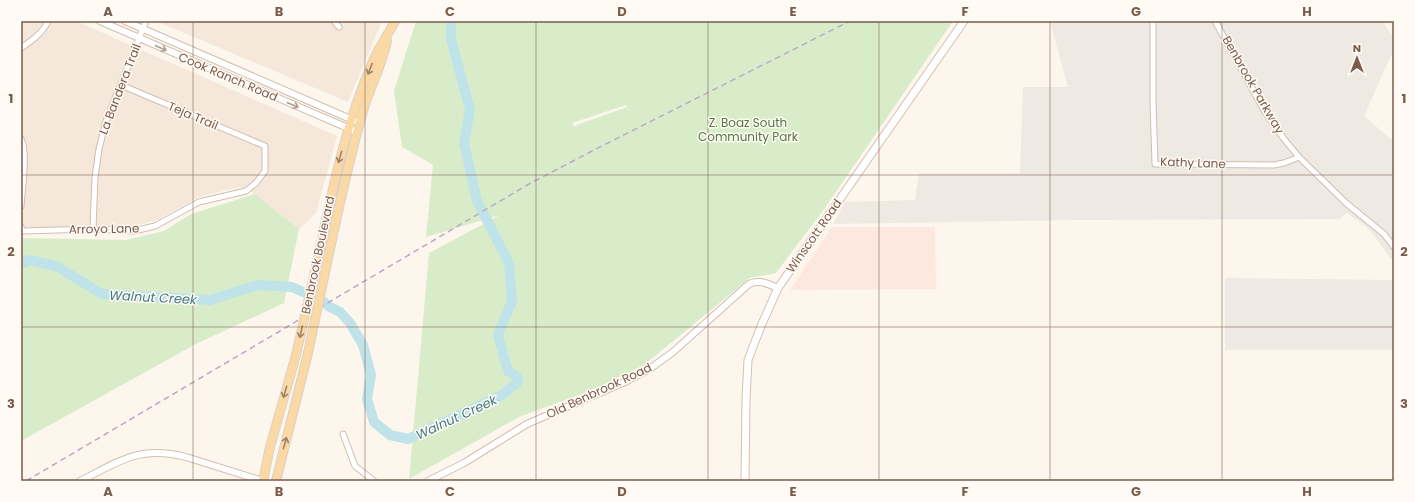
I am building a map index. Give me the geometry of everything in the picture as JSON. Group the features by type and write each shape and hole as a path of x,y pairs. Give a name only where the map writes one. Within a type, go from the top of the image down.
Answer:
{"main road":[{"name":"Benbrook Boulevard","path":"263,481 270,446 296,355 336,170 351,120 374,60 394,21"},
{"name":"Winscott Road","path":"745,481 748,360 778,288 964,21"},
{"name":"Benbrook Boulevard","path":"276,481 308,353 348,166 364,108 385,54 388,35"}],"street":[{"path":"21,48 36,37 48,21"},
{"name":"Cook Ranch Road","path":"100,21 357,132"},
{"name":"Cook Ranch Road","path":"124,21 360,123"},
{"name":"La Bandera Trail","path":"93,229 95,177 99,149 106,121 146,21"},
{"path":"334,21 339,27"},
{"name":"Kathy Lane","path":"1153,21 1155,164 1274,165 1299,157"},
{"name":"Benbrook Parkway","path":"1216,21 1265,112 1284,139 1299,157 1346,203 1384,234 1394,247"},
{"name":"Teja Trail","path":"120,85 265,146"},
{"path":"21,139 24,162 21,206"},
{"name":"Arroyo Lane","path":"22,229 93,229 134,231 154,226 199,202 246,191 256,183 265,171 265,146"},
{"name":"Old Benbrook Road","path":"428,481 464,463 527,424 627,381 651,368 673,352 754,281 763,282 778,288"},
{"path":"343,434 355,466 374,481"},
{"path":"80,481 118,462 142,454 155,452 186,457 263,481"}],"shaded area":[{"path":"21,21 76,21 337,136 316,213 299,229 255,194 240,187 199,197 157,220 131,227 26,227 21,229"},
{"path":"156,21 382,21 348,102"},
{"path":"1050,21 1382,21 1394,39 1394,49 1364,116 1394,142 1394,263 1369,229 1347,213 1339,219 1078,220 833,224 845,202 915,200 919,173 1020,173 1023,87 1068,87"},
{"path":"832,227 935,227 936,289 790,290"},
{"path":"1225,278 1394,280 1394,350 1225,350"}],"green space":[{"name":"Z. Boaz South Community Park","path":"416,21 953,21 825,208 776,273 750,278 644,365 595,389 519,417 409,479 429,253 500,215 426,237 433,165 402,147 394,91","holes":["626,105 627,107 574,126 572,123"]},
{"path":"255,194 299,229 284,303 194,345 21,441 21,238 126,240 164,231 191,214"}],"waterway":[{"name":"Walnut Creek","path":"21,264 29,260 56,266 102,294 210,300 258,285 292,287 323,301 328,306 340,312 350,323 363,345 371,375 367,399 374,422 390,435 408,439 502,395 518,382 517,377 508,371 498,335 512,301 509,263 477,201 464,143 470,110 451,39 451,21"}],"railway":[{"path":"26,481 529,184 850,21"}]}
